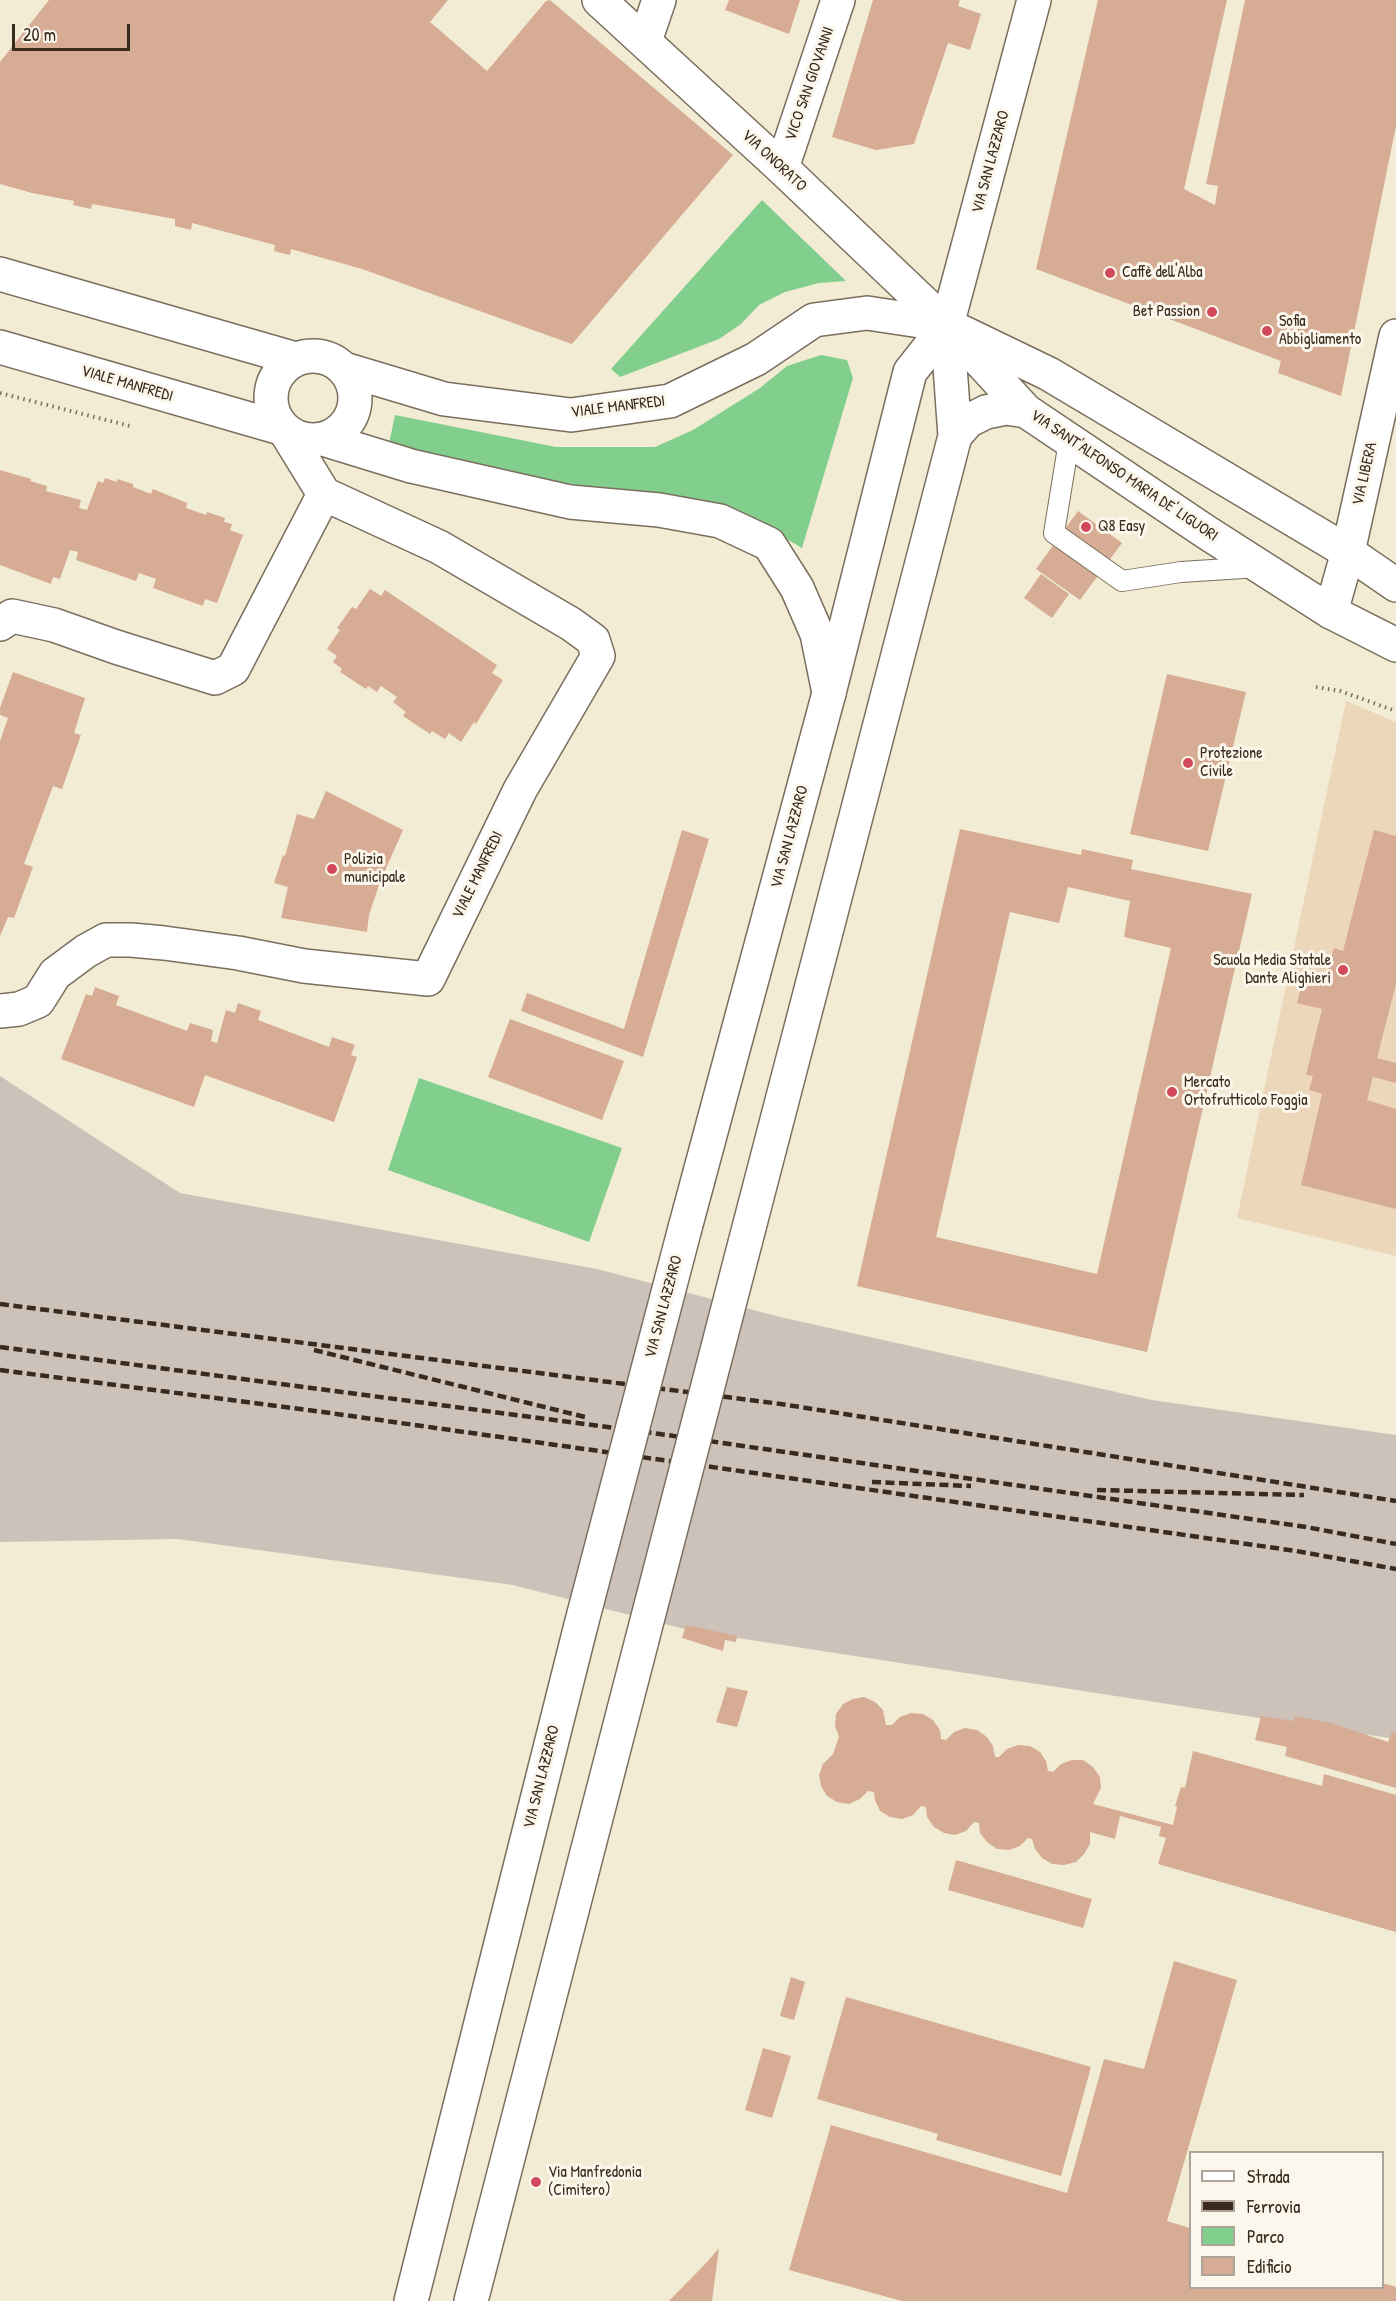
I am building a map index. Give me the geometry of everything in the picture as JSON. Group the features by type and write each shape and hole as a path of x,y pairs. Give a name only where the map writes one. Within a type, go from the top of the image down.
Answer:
{"main road":[{"name":"VIA ONORATO","path":"599,0 782,168 947,325"},
{"path":"645,41 659,0"},
{"name":"VICO SAN GIOVANNI","path":"782,168 838,0"},
{"name":"VIA SAN LAZZARO","path":"471,2301 955,436 947,325 1034,0"},
{"path":"0,274 296,359"},
{"name":"VIALE MANFREDI","path":"344,369 444,399 572,415 670,401 756,359 814,320 867,313 947,325"},
{"path":"947,325 1049,374 1348,552 1396,585"},
{"name":"VIA SAN LAZZARO","path":"411,2301 581,1624 829,693 910,372 947,325"},
{"name":"VIA SANT'ALFONSO MARIA DE' LIGUORI","path":"947,325 1026,411 1331,612 1396,645"},
{"name":"VIA LIBERA","path":"1331,612 1348,552 1396,336"},
{"name":"VIALE MANFREDI","path":"0,347 284,429"},
{"path":"0,624 12,616 54,625 215,678 233,669 324,494 275,418 270,390 284,366 296,359 309,356 323,357 336,362 344,369 353,384 355,398 353,411 346,424 336,433 323,439 309,440 295,437 284,429"},
{"path":"955,436 968,421 986,412 1006,408 1026,411"},
{"path":"323,439 411,466 570,502 659,510 720,521 769,544 797,588 817,634 829,693"},
{"name":"VIALE MANFREDI","path":"0,1011 19,1009 38,1001 55,974 86,951 106,940 164,943 238,953 304,966 428,979 520,790 598,656 593,640 561,618 439,547 324,494"},
{"path":"1348,552 1396,566"}],"lane":[{"path":"1069,441 1054,533 1122,581 1181,572 1261,567"}],"path":[{"path":"1316,687 1340,692 1396,711"}],"shaded area":[{"name":"Scuola Media Statale Dante Alighieri","path":"1346,701 1396,722 1396,1256 1237,1218"},
{"path":"0,1076 180,1193 597,1269 780,1317 1152,1400 1396,1435 1396,1739 692,1631 513,1585 178,1539 0,1542"}],"green space":[{"path":"762,200 846,281 819,283 785,292 759,305 741,324 719,339 620,377 611,369"},
{"path":"821,355 847,360 853,378 802,548 766,527 533,482 389,444 395,415 556,447 655,447 693,430 760,388 787,366"},
{"path":"419,1078 622,1148 589,1242 388,1170"}],"building":[{"path":"49,0 448,0 430,22 487,71 546,1 550,0 733,155 572,344 362,269 291,249 290,255 274,251 275,245 192,223 191,230 175,226 175,219 92,204 91,209 73,205 74,201 0,184 0,62"},
{"path":"729,0 800,0 789,34 725,10"},
{"path":"873,0 960,0 958,6 981,14 970,50 948,43 914,144 876,150 832,137"},
{"path":"1098,0 1227,0 1184,189 1215,205 1218,186 1206,184 1245,0 1396,0 1396,126 1341,396 1278,373 1281,361 1036,269"},
{"path":"0,470 47,486 46,491 81,500 79,508 87,510 98,481 103,483 105,478 133,484 133,487 151,494 153,489 187,503 186,508 206,515 207,512 225,518 224,522 232,524 230,530 243,535 217,603 205,599 203,606 153,588 156,579 139,573 136,581 76,560 78,552 70,550 60,579 53,577 51,584 0,565"},
{"path":"1078,511 1122,543 1080,600 1036,569"},
{"path":"1041,574 1069,594 1052,618 1024,598"},
{"path":"370,589 381,596 385,590 497,665 492,673 503,680 476,724 474,722 461,742 449,733 445,739 432,731 430,734 403,716 406,712 393,702 397,697 381,686 377,692 368,686 366,689 340,672 342,669 333,662 337,656 327,649 340,630 337,628 352,607 356,609"},
{"path":"13,672 85,698 74,733 81,735 62,789 53,786 24,864 33,867 14,918 8,917 0,936 0,741 8,718 0,715 0,708"},
{"name":"Protezione Civile","path":"1167,674 1246,692 1208,851 1130,834"},
{"name":"Polizia municipale","path":"326,791 403,830 380,882 369,915 367,932 281,918 288,887 274,883 283,855 285,856 297,814 314,819"},
{"name":"Mercato Ortofrutticolo Foggia","path":"960,829 1081,855 1082,849 1133,860 1131,869 1252,894 1147,1352 857,1286","holes":["1068,887 1130,901 1124,937 1171,948 1097,1274 936,1237 1010,912 1059,923"]},
{"path":"682,830 709,839 643,1057 521,1011 527,993 624,1029"},
{"path":"1374,830 1396,836 1396,984 1377,1058 1396,1063 1396,1083 1373,1077 1367,1100 1396,1109 1396,1209 1301,1185 1322,1094 1309,1090 1313,1076 1306,1075 1322,1009 1297,1003 1304,976 1325,982 1334,948 1343,951"},
{"path":"95,987 119,996 116,1005 187,1031 190,1023 213,1030 211,1041 217,1043 226,1010 235,1013 238,1003 261,1011 258,1020 329,1047 332,1037 355,1045 351,1055 357,1057 334,1122 205,1075 194,1107 61,1059 86,994 92,996"},
{"path":"510,1019 624,1061 602,1120 488,1077"},
{"path":"686,1625 737,1636 736,1642 725,1640 723,1651 682,1638"},
{"path":"727,1687 748,1691 737,1727 716,1722"},
{"path":"864,1697 875,1702 883,1710 886,1725 892,1725 900,1717 911,1713 923,1714 933,1720 940,1730 941,1739 946,1740 954,1732 965,1728 977,1730 987,1737 993,1746 995,1757 999,1757 1007,1749 1018,1745 1030,1746 1040,1752 1046,1761 1048,1771 1053,1772 1061,1764 1072,1760 1083,1760 1093,1767 1100,1777 1101,1788 1093,1804 1173,1825 1177,1807 1175,1806 1181,1787 1185,1788 1193,1751 1322,1786 1324,1774 1396,1795 1396,1932 1158,1864 1166,1838 1159,1836 1161,1827 1120,1816 1115,1839 1090,1832 1090,1844 1084,1854 1076,1862 1064,1865 1052,1864 1042,1858 1035,1849 1032,1839 1028,1838 1020,1846 1009,1850 997,1849 980,1833 979,1823 974,1822 966,1831 955,1835 944,1833 934,1827 927,1817 926,1807 921,1806 913,1815 902,1819 890,1817 880,1811 874,1792 868,1791 860,1799 849,1804 837,1802 827,1796 821,1786 819,1775 823,1764 833,1754 839,1737 835,1726 836,1714 843,1704"},
{"path":"1261,1716 1294,1721 1295,1716 1331,1723 1388,1742 1392,1732 1396,1733 1396,1788 1285,1756 1287,1747 1255,1740"},
{"path":"956,1860 1092,1899 1083,1928 948,1890"},
{"path":"1174,1961 1237,1980 1167,2221 1189,2228 1189,2289 1384,2289 1384,2284 1396,2287 1396,2301 902,2301 789,2270 831,2125 1067,2193 1104,2059 1144,2069"},
{"path":"791,1977 805,1982 794,2020 780,2016"},
{"path":"846,1997 1091,2067 1061,2176 936,2140 938,2134 817,2099"},
{"path":"763,2048 791,2056 772,2118 745,2110"},
{"path":"719,2248 712,2301 669,2301 708,2261"}],"railway":[{"path":"0,1304 781,1404 1396,1501"},
{"path":"0,1347 653,1433 1306,1527 1396,1544"},
{"path":"314,1350 585,1417"},
{"path":"0,1370 323,1412 733,1470 1296,1551 1396,1569"},
{"path":"872,1482 971,1486"},
{"path":"1097,1490 1304,1495"}],"place":[{"name":"Caffè dell'Alba","path":"1110,273"},
{"name":"Bet Passion","path":"1212,312"},
{"name":"Sofia Abbigliamento","path":"1267,331"},
{"name":"Q8 Easy","path":"1086,527"},
{"name":"Protezione Civile","path":"1188,763"},
{"name":"Polizia municipale","path":"332,869"},
{"name":"Scuola Media Statale Dante Alighieri","path":"1343,970"},
{"name":"Mercato Ortofrutticolo Foggia","path":"1172,1092"},
{"name":"Via Manfredonia (Cimitero)","path":"536,2182"}]}
